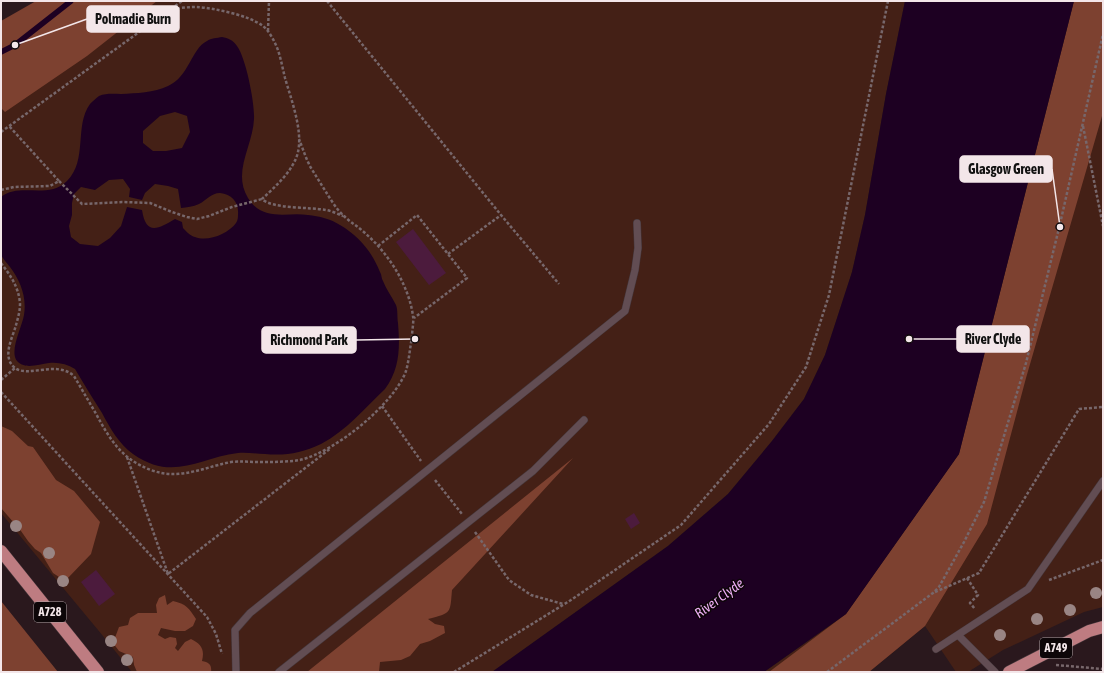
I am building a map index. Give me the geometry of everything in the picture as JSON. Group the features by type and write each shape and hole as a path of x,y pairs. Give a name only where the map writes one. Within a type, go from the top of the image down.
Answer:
{"main road":[{"name":"A728","path":"1,552 98,672"},
{"name":"A749","path":"1009,672 1089,631 1103,627"}],"lane":[{"path":"236,672 235,630 250,613 625,311 635,270 638,248 637,223"},
{"path":"279,672 533,471 584,420"},
{"path":"936,649 1028,588 1103,481"},
{"path":"958,635 995,672"}],"path":[{"path":"1,132 182,1"},
{"path":"268,31 269,1"},
{"path":"327,1 559,284"},
{"path":"454,672 564,605 681,525 768,424 806,366 829,295 888,1"},
{"path":"9,126 82,204 122,202 150,203 172,212 197,219 262,199 273,190 284,177 295,162 298,152 298,128 282,63 275,43 268,31 263,26 234,14 196,7 172,9"},
{"path":"827,672 939,587 984,502 1026,363 1060,224 1103,34"},
{"path":"1083,124 1103,226"},
{"path":"168,574 375,413 398,386 406,370 414,318 408,293 397,272 378,246 344,216 331,200 311,167 299,139"},
{"path":"1,190 14,187 50,186 59,181"},
{"path":"262,199 265,202 274,205 327,210 344,216"},
{"path":"378,246 417,215 467,278 414,318"},
{"path":"448,254 501,215"},
{"path":"1,262 14,280 20,303 19,314 9,345 9,355 15,368 21,370 51,369 69,371 74,376 108,435 126,456 138,464 152,471 165,474 178,474 194,472 233,462 284,462 301,460 318,454 341,440"},
{"path":"1,380 15,368"},
{"path":"1,392 207,617 216,634 223,657"},
{"path":"932,593 979,573 1079,409 1103,407"},
{"path":"126,456 168,574"},
{"path":"1028,588 1103,560"},
{"path":"967,578 978,595 970,603"},
{"path":"1028,662 1103,669"}],"shaded area":[{"path":"36,1 157,1 87,56 5,112 1,108 1,21"},
{"path":"78,1 905,1 886,94 865,215 852,272 825,355 804,399 772,441 728,494 668,546 492,672 132,672 1,513 1,69"},
{"path":"1074,1 1103,1 1103,607 1084,612 1003,650 968,672 956,672 925,626 869,672 764,672 846,614 959,454"},
{"path":"1074,1 1103,1 1103,116 1026,378 987,524 925,626 869,672 769,672 846,614 959,454"},
{"path":"1,426 12,431 28,446 33,447 56,480 74,491 100,522 91,554 67,579 62,579 53,573 41,553 35,549 1,508"},
{"path":"573,458 452,590 451,603 448,611 442,615 428,619 435,624 444,626 445,633 430,641 420,644 410,656 401,660 380,662 379,672 307,672"},
{"path":"165,595 167,605 173,601 184,605 196,619 193,626 185,631 175,631 161,628 158,635 165,639 170,637 176,638 177,644 175,648 178,651 185,642 191,639 200,645 203,653 202,661 210,664 211,672 137,672 133,657 119,651 113,643 119,627 128,625 130,618 138,613 157,613 156,605 159,598"},
{"path":"1,601 58,672 1,672"}],"water":[{"name":"River Clyde","path":"905,1 1074,1 959,454 846,614 764,672 492,672 668,546 728,494 772,441 804,399 825,355 852,272 865,215 886,94"},
{"path":"222,37 234,42 237,46 244,60 251,92 254,112 253,129 245,159 242,178 248,198 254,205 268,213 300,214 329,219 347,229 359,239 373,258 381,273 384,284 396,305 399,332 398,358 394,374 385,389 339,433 321,444 300,452 286,454 272,455 238,453 186,466 161,466 147,462 133,454 119,441 75,369 59,363 28,366 20,364 17,361 14,351 24,315 24,295 17,277 3,259 1,254 1,197 17,191 43,190 59,187 67,181 73,173 79,153 85,113 94,100 104,94 145,92 168,86 181,76 197,50 202,45 210,39","holes":["175,112 187,116 190,132 182,148 166,151 153,151 143,143 143,131 160,116","123,179 130,189 129,197 142,200 145,193 155,184 178,189 181,208 197,205 214,194 220,193 228,195 236,203 238,210 237,221 228,231 223,234 212,238 200,238 190,235 183,228 182,222 175,219 158,227 150,227 146,224 142,210 127,207 121,226 110,238 98,246 80,244 71,237 69,226 72,215 74,194 81,187 95,190 109,180"]}],"building":[{"path":"413,229 446,273 429,285 396,242"},
{"path":"634,513 640,523 631,529 625,519"},
{"path":"96,570 115,594 99,606 81,582"}],"waterway":[{"path":"1,52 15,45 71,1"}],"place":[{"name":"Polmadie Burn","path":"15,45"},
{"name":"Glasgow Green","path":"1060,227"},
{"name":"Richmond Park","path":"415,339"},
{"name":"River Clyde","path":"909,339"}]}
